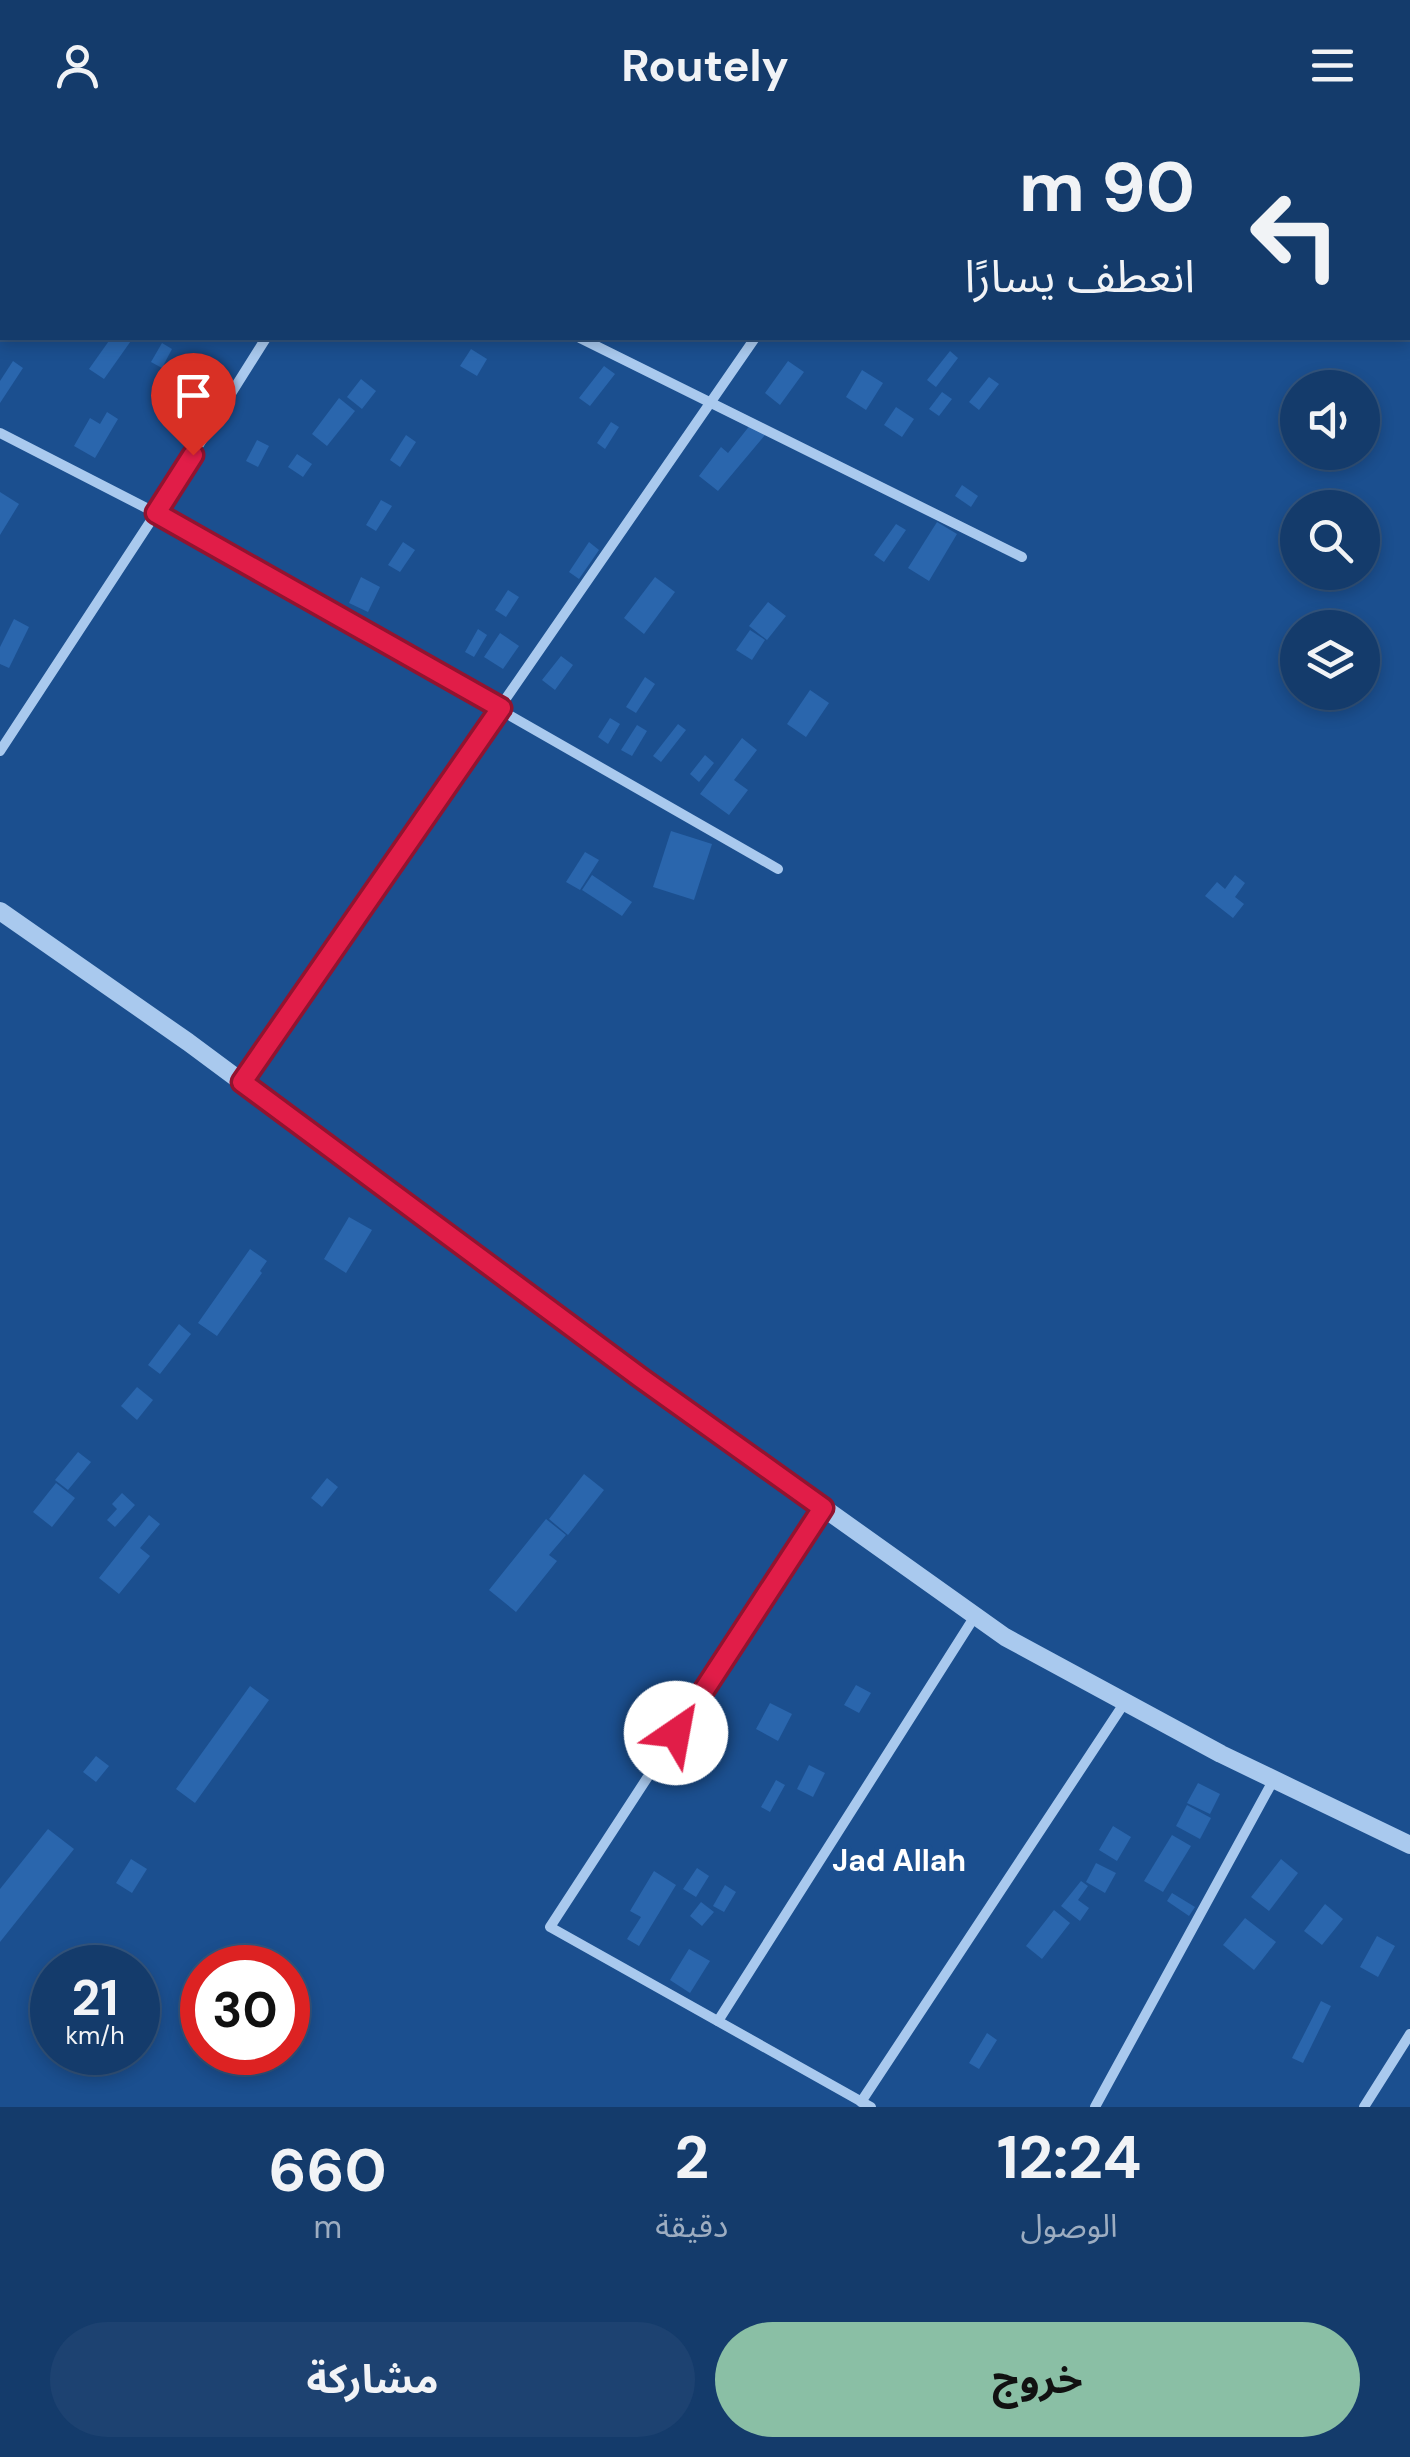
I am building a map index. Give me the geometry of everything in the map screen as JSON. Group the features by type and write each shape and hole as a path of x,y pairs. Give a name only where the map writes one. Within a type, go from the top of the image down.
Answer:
{"street":[{"path":"0,751 265,340"},
{"path":"584,340 1022,557"},
{"path":"242,1082 755,340"},
{"path":"0,434 156,513 778,868"},
{"path":"0,911 242,1082 641,1378 1005,1637 1274,1780 1410,1845"},
{"path":"823,1508 550,1927 866,2104 1124,1702"},
{"path":"718,2021 975,1616"},
{"path":"1095,2107 1274,1780"},
{"path":"1364,2107 1410,2034"}],"building":[{"path":"110,340 132,340 104,379 89,369"},
{"path":"162,343 172,349 162,368 151,362"},
{"path":"471,349 487,359 477,376 460,366"},
{"path":"950,351 958,358 936,387 927,380"},
{"path":"13,361 23,368 0,403 0,381"},
{"path":"788,361 804,372 780,405 765,393"},
{"path":"604,366 615,374 590,406 579,398"},
{"path":"862,370 883,383 866,410 846,397"},
{"path":"989,377 999,384 979,410 969,402"},
{"path":"361,379 376,391 362,409 347,397"},
{"path":"942,392 952,399 939,416 929,409"},
{"path":"339,398 355,411 327,446 312,434"},
{"path":"896,407 914,419 902,437 884,425"},
{"path":"107,412 118,419 95,458 74,446 90,418 100,424"},
{"path":"611,422 619,427 605,449 597,443"},
{"path":"751,424 765,435 718,491 699,476 721,447 728,453"},
{"path":"406,435 416,442 400,467 390,460"},
{"path":"257,440 269,446 258,467 246,461"},
{"path":"297,454 312,464 303,477 288,467"},
{"path":"962,485 978,496 971,507 955,496"},
{"path":"0,492 19,504 0,535"},
{"path":"381,500 392,506 376,531 366,525"},
{"path":"937,522 957,534 929,581 908,568"},
{"path":"896,524 906,530 884,562 874,555"},
{"path":"403,542 415,550 400,572 388,565"},
{"path":"589,542 599,550 579,579 569,572"},
{"path":"361,577 380,587 368,612 349,603"},
{"path":"655,577 675,592 644,634 624,618"},
{"path":"508,590 519,597 506,617 495,610"},
{"path":"768,602 786,616 767,640 749,626"},
{"path":"14,619 29,627 9,668 0,664 0,647"},
{"path":"478,629 487,635 474,657 465,652"},
{"path":"750,630 765,640 752,660 736,650"},
{"path":"500,633 519,646 503,669 484,657"},
{"path":"561,656 573,665 555,690 542,680"},
{"path":"645,677 655,684 636,713 626,707"},
{"path":"810,690 829,703 806,737 787,724"},
{"path":"610,718 620,724 608,744 598,737"},
{"path":"678,724 686,730 661,762 653,756"},
{"path":"637,725 647,731 632,756 621,750"},
{"path":"742,738 757,750 734,780 748,790 729,815 700,794"},
{"path":"705,755 714,763 699,782 690,774"},
{"path":"671,831 712,844 694,900 653,887"},
{"path":"585,852 599,860 580,890 566,882"},
{"path":"592,875 632,902 622,916 582,890"},
{"path":"1235,875 1245,883 1235,897 1244,904 1233,918 1205,896 1217,882 1225,889"},
{"path":"349,1217 372,1230 346,1273 324,1259"},
{"path":"250,1249 267,1261 217,1336 198,1323"},
{"path":"179,1324 191,1334 160,1374 148,1365"},
{"path":"137,1387 153,1400 137,1420 121,1406"},
{"path":"78,1452 91,1462 68,1490 55,1480"},
{"path":"584,1474 604,1490 568,1535 549,1519"},
{"path":"327,1478 338,1487 322,1507 311,1498"},
{"path":"56,1483 75,1498 52,1527 33,1512"},
{"path":"122,1493 135,1505 115,1527 107,1520 117,1509 112,1504"},
{"path":"149,1515 160,1524 140,1548 150,1556 119,1594 99,1578"},
{"path":"546,1519 566,1535 549,1555 557,1561 516,1612 489,1590"},
{"path":"856,1685 871,1693 859,1713 844,1705"},
{"path":"250,1686 269,1700 195,1803 176,1789"},
{"path":"770,1703 792,1714 778,1741 756,1729"},
{"path":"96,1756 109,1766 96,1782 83,1772"},
{"path":"809,1765 825,1773 813,1797 797,1789"},
{"path":"776,1780 785,1785 770,1812 761,1807"},
{"path":"1198,1783 1220,1794 1210,1814 1187,1803"},
{"path":"1187,1805 1211,1818 1200,1839 1176,1826"},
{"path":"1113,1826 1131,1837 1117,1861 1099,1850"},
{"path":"48,1829 74,1849 0,1942 0,1889"},
{"path":"1172,1835 1191,1846 1163,1892 1144,1881"},
{"path":"131,1859 147,1869 132,1893 116,1883"},
{"path":"1281,1859 1298,1873 1269,1911 1251,1897"},
{"path":"1096,1863 1116,1873 1105,1893 1086,1882"},
{"path":"697,1868 709,1876 696,1897 683,1889"},
{"path":"654,1871 676,1885 639,1946 627,1939 641,1917 630,1911"},
{"path":"1081,1881 1088,1886 1078,1900 1089,1908 1080,1921 1061,1906"},
{"path":"725,1885 736,1892 724,1912 713,1906"},
{"path":"1172,1893 1195,1907 1189,1916 1167,1901"},
{"path":"701,1902 714,1912 702,1926 690,1916"},
{"path":"1325,1904 1343,1919 1322,1945 1304,1931"},
{"path":"1054,1910 1070,1923 1042,1959 1026,1946"},
{"path":"1245,1918 1276,1942 1254,1970 1223,1945"},
{"path":"1377,1936 1395,1946 1378,1977 1360,1967"},
{"path":"689,1949 710,1961 690,1993 670,1980"},
{"path":"1321,2001 1331,2006 1303,2063 1292,2058"},
{"path":"987,2033 997,2040 979,2069 969,2063"}],"district":[{"name":"Jad Allah","path":"899,1860"}],"route":[{"path":"193,455 156,513 501,708 242,1082 823,1508 676,1733"}]}
